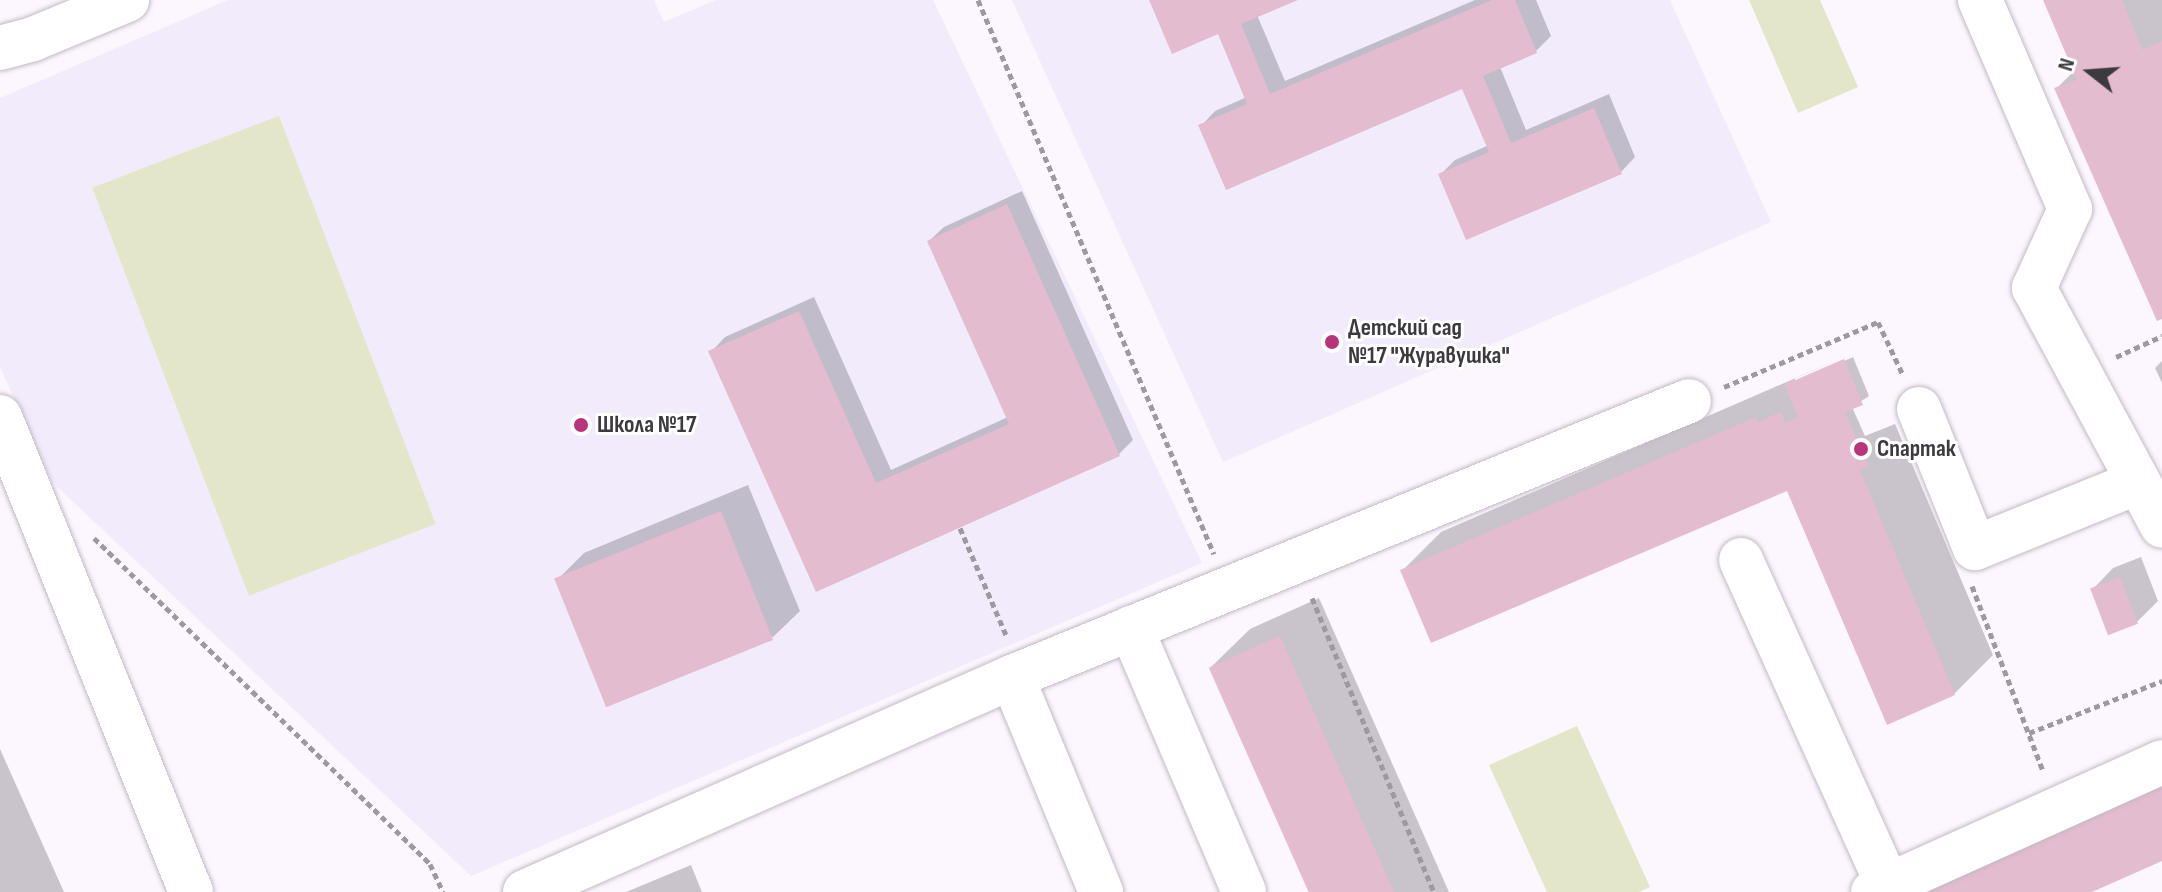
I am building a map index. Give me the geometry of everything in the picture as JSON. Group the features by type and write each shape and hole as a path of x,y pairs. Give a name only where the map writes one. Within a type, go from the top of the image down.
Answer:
{"street":[{"path":"0,48 33,39 127,0"},
{"path":"1980,0 2070,209 2034,288 2162,526"},
{"path":"525,892 1017,675 1689,401"},
{"path":"1919,409 1975,548 2138,482"},
{"path":"0,417 191,892"},
{"path":"1741,560 1881,889 2162,762"},
{"path":"1131,628 1244,892"},
{"path":"1017,675 1101,892"}],"path":[{"path":"978,0 1228,588"},
{"path":"1689,401 1878,322 1919,409"},
{"path":"960,528 1017,675"},
{"path":"87,531 430,864 443,892"},
{"path":"1975,548 1962,561 2058,809"},
{"path":"1296,560 1434,892"},
{"path":"2029,733 2162,681"}],"shaded area":[{"name":"Школа №17","path":"228,0 654,0 664,22 716,0 933,0 1202,563 471,876 52,482 0,367 0,98"},
{"name":"Детский сад №17 \"Журавушка\"","path":"1012,0 1670,0 1771,222 1223,462"}],"green space":[{"path":"1749,0 1820,0 1858,87 1798,113"},
{"path":"279,116 436,524 249,596 92,188"},
{"path":"1577,726 1650,887 1639,892 1547,892 1489,765"}],"building":[{"path":"1149,0 1298,0 1241,24 1270,94 1492,0 1515,0 1537,53 1483,76 1511,143 1594,108 1622,174 1466,240 1438,174 1489,152 1462,89 1226,190 1198,125 1247,104 1218,34 1172,54"},
{"path":"2043,0 2122,0 2142,50 2162,41 2162,319 2157,321 2054,88 2077,80"},
{"path":"1007,204 1120,456 816,592 708,351 799,311 876,483 1009,424 927,241"},
{"path":"1844,359 1863,405 1845,412 1868,466 1860,470 1955,695 1887,725 1787,491 1431,643 1400,570 1756,417 1758,422 1781,412 1785,423 1798,417 1784,385"},
{"path":"721,511 773,640 606,707 554,578"},
{"path":"2120,577 2138,624 2108,635 2090,588"},
{"path":"1280,636 1394,892 1309,892 1209,668"},
{"path":"2162,781 2162,861 2092,892 1908,892"}],"place":[{"name":"Детский сад №17 \"Журавушка\"","path":"1332,342"},
{"name":"Школа №17","path":"581,425"},
{"name":"Спартак","path":"1861,449"}]}
